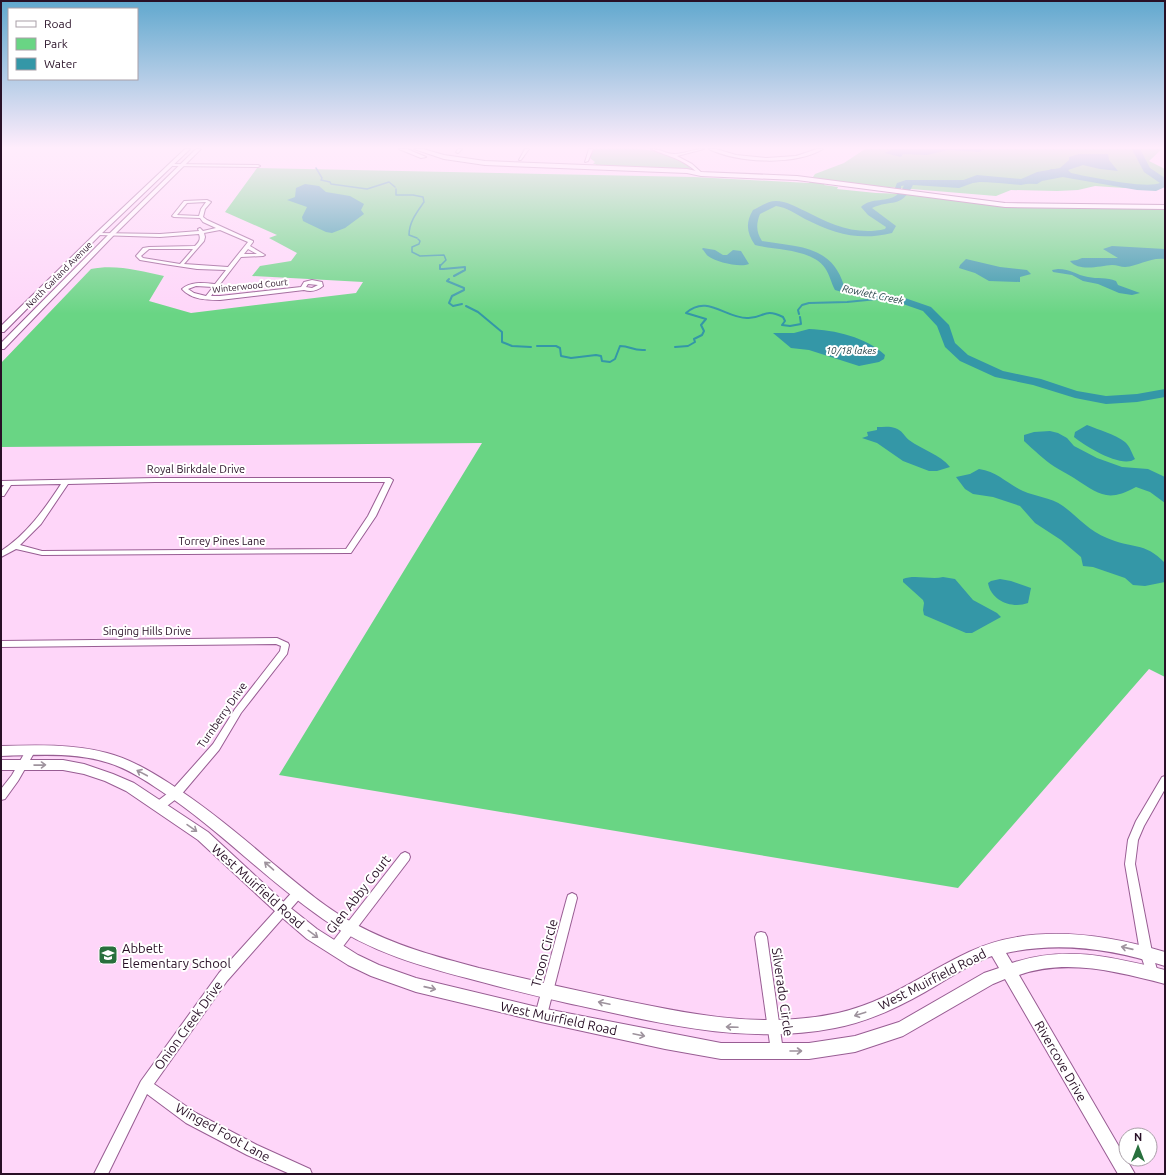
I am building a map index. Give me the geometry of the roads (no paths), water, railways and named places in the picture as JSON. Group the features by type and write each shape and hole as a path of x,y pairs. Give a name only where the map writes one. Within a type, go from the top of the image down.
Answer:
{"main road":[{"name":"North Garland Avenue","path":"1,330 100,232 131,204"},
{"name":"North Garland Avenue","path":"1,347 143,204"},
{"path":"1007,204 1165,207"}],"street":[{"path":"184,204 174,216 179,218 200,217 251,242 249,247 207,298"},
{"path":"200,217 206,204"},
{"path":"201,231 215,225"},
{"path":"100,232 201,231 222,228"},
{"path":"181,265 202,241 201,231"},
{"path":"197,247 149,248 145,249 138,256 142,259 205,269 230,269"},
{"path":"241,256 263,255 249,247"},
{"name":"Winterwood Court","path":"216,286 195,285 184,289 189,293 207,298 220,298 304,288"},
{"name":"Royal Birkdale Drive","path":"1,483 155,480 390,480"},
{"name":"Torrey Pines Lane","path":"15,546 42,553 348,551 372,516 390,480"},
{"path":"1,555 15,546 42,519 66,482"},
{"path":"1,494 9,483"},
{"name":"Singing Hills Drive","path":"1,644 277,641 285,645 284,652"},
{"name":"Turnberry Drive","path":"160,806 176,793 216,747 238,711 284,652"},
{"path":"1,796 15,778 31,750"},
{"name":"West Muirfield Road","path":"1,751 31,750 79,753 105,757 138,771 176,793 213,819 325,913 383,946 418,959 506,982 692,1022 721,1026 774,1027 839,1020 883,1006 974,956 995,948 1049,940 1102,942 1165,958"},
{"name":"West Muirfield Road","path":"1,765 63,765 84,769 109,777 130,787 203,836 282,910 312,934 334,949 364,965 416,985 541,1015 665,1041 721,1051 809,1051 855,1044 903,1028 989,978 1024,966 1046,961 1108,963 1158,975"},
{"path":"1158,975 1146,952 1130,864 1133,840 1140,824 1165,780"},
{"name":"Glen Abby Court","path":"334,949 405,857"},
{"name":"Onion Creek Drive","path":"101,1174 145,1084 223,977 299,892"},
{"name":"Troon Circle","path":"541,1015 572,898"},
{"name":"Silverado Circle","path":"761,936 777,1051"},
{"name":"Rivercove Drive","path":"995,948 1128,1174"},
{"name":"Winged Foot Lane","path":"145,1084 191,1118 252,1150 305,1174"}],"water":[{"path":"298,204 364,204 361,210 364,214 345,228 332,233 326,232 303,221 302,217 307,207"},
{"path":"1112,246 1165,249 1165,259 1149,260 1125,267 1112,265 1084,267 1070,261 1082,258 1118,258 1103,249"},
{"path":"702,249 715,250 723,255 727,255 733,250 741,251 749,264 728,264 707,255"},
{"path":"966,259 1000,267 1027,270 1031,274 1020,277 1020,282 989,281 975,273 959,268"},
{"path":"1058,269 1088,277 1113,280 1116,281 1118,285 1140,293 1132,295 1119,293 1098,284 1083,281 1072,275 1053,272 1052,270"},
{"name":"10/18 lakes","path":"809,329 839,333 869,343 885,355 884,359 879,362 859,366 809,350 791,348 773,333 794,333"},
{"path":"1087,425 1121,439 1130,448 1135,459 1122,461 1113,459 1086,446 1074,437 1075,432"},
{"path":"877,427 891,427 897,429 909,440 936,455 950,467 937,471 929,471 903,461 877,443 862,438 868,436 867,432 877,430"},
{"path":"1050,431 1067,438 1074,446 1097,458 1122,467 1148,469 1165,477 1165,503 1150,492 1136,487 1118,495 1097,492 1051,464 1024,441 1024,435 1034,432"},
{"path":"979,469 986,470 997,475 1023,491 1058,503 1089,528 1101,535 1150,551 1165,563 1165,582 1145,586 1133,585 1125,578 1093,567 1083,566 1081,557 1061,540 1035,523 1020,506 993,497 973,494 965,489 956,477 970,474"},
{"path":"912,577 943,577 955,579 973,600 997,613 1001,617 972,633 966,633 924,615 923,600 903,582 903,579"},
{"path":"1000,579 1031,588 1028,603 1022,605 1009,604 993,595 988,583"}],"waterway":[{"path":"417,238 409,235 409,230 414,217 423,204"},
{"name":"Rowlett Creek","path":"872,204 866,207 871,213 891,226 889,231 877,234 854,234 831,227 779,204 769,205 756,212 752,228 759,243 808,252 825,261 831,268 839,288 852,292 905,301 927,309 943,325 949,344 964,358 999,374 1036,382 1075,394 1106,400 1137,398 1165,393"},
{"path":"418,239 420,241 419,244 412,247 412,252 420,256 444,255 446,260 440,266"},
{"path":"440,266 440,269 465,267 465,270 454,276"},
{"path":"449,279 447,281 464,288 464,290 452,296 449,303 453,306 462,304"},
{"path":"799,314 798,310 802,305 809,303 847,302 887,298"},
{"path":"466,306 478,312 502,332 502,342 512,346 531,347"},
{"path":"675,347 688,346 695,342 694,339 702,335 704,331 701,325 706,319 686,313 701,306 709,306 731,315 747,318 753,318 767,313 776,314 783,317 785,321 782,325 790,326 801,324 800,317"},
{"path":"537,346 556,346 560,348 561,356 571,358 596,355 601,356 602,361 610,362 615,359 620,346 637,350 645,350"}],"place":[{"name":"Abbett Elementary School","path":"108,955"}]}
